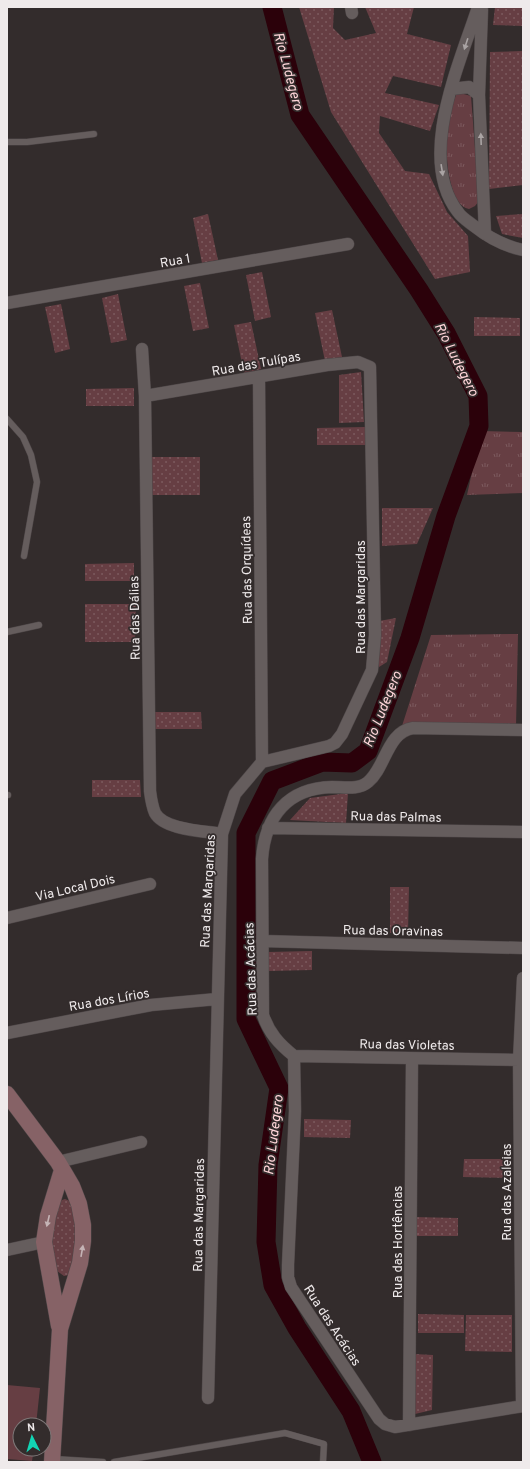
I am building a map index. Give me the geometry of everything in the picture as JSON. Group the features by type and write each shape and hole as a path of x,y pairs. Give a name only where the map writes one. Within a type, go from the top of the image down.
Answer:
{"main road":[{"path":"7,1094 60,1166 76,1195 83,1226 83,1241 75,1278 60,1329 52,1460"},
{"path":"60,1166 44,1242 60,1329"},
{"path":"54,1197 65,1194 76,1195"},
{"path":"50,1278 63,1281 75,1278"}],"street":[{"path":"478,7 451,89 441,139 439,156 444,184 458,213 485,234 501,244 523,250"},
{"path":"482,7 479,95 485,234"},
{"path":"451,89 469,87 479,95"},
{"path":"458,213 466,216 474,215 479,213 484,206"},
{"name":"Rua 1","path":"7,303 348,244"},
{"name":"Rua das Dálias","path":"142,349 145,396 150,791 155,813 160,819 183,828 222,834"},
{"name":"Rua das Tulípas","path":"145,396 349,362 358,362 370,367"},
{"name":"Rua das Margaridas","path":"208,1398 222,834 235,794 262,762 318,749 335,743 342,734 372,670 375,635 370,367"},
{"name":"Rua das Orquídeas","path":"258,377 262,762"},
{"name":"Rua das Acácias","path":"522,1406 409,1425 395,1427 388,1426 379,1419 296,1296 288,1277 295,1111 294,1056 275,1038 267,1026 263,1015 262,859 264,838 268,828 280,809 288,800 300,793 317,788 357,787 367,783 379,768 398,734 407,728 523,730"},
{"name":"Rua das Palmas","path":"268,828 523,832"},
{"name":"Via Local Dois","path":"7,918 150,884"},
{"name":"Rua das Oravinas","path":"262,941 523,948"},
{"name":"Rua das Azaleias","path":"522,1406 519,1060 523,978"},
{"name":"Rua dos Lírios","path":"7,1033 151,1005 217,999"},
{"name":"Rua das Violetas","path":"294,1056 519,1060"},
{"name":"Rua das Hortências","path":"409,1425 412,1059"},
{"path":"60,1166 141,1142"},
{"path":"7,1250 44,1242"}],"lane":[{"path":"7,142 27,142 94,134"},
{"path":"7,419 23,437 31,455 37,482 24,556"},
{"path":"7,632 39,625"},
{"path":"114,1462 285,1433 324,1444 323,1462"},
{"path":"52,1460 103,1462"}],"green space":[{"path":"299,7 334,7 333,28 345,40 376,33 365,7 414,7 407,34 451,45 441,87 393,76 385,93 439,105 430,131 380,116 379,133 405,171 429,174 447,212 468,236 470,272 435,279 331,112"},
{"path":"495,7 523,7 523,26 493,25"},
{"path":"523,51 523,185 489,189 490,52"},
{"path":"460,93 471,96 479,201 475,206 469,209 462,205 456,198 449,175 446,150 448,122 456,95"},
{"path":"208,214 218,260 202,263 193,218"},
{"path":"523,214 523,238 502,234 496,216"},
{"path":"262,272 271,317 255,321 246,275"},
{"path":"200,283 209,328 193,331 184,286"},
{"path":"118,294 127,340 111,343 102,298"},
{"path":"61,304 70,349 55,353 45,307"},
{"path":"332,310 342,357 325,361 315,313"},
{"path":"474,317 520,318 520,336 474,336"},
{"path":"251,322 261,369 244,373 234,325"},
{"path":"361,372 364,422 339,423 339,375"},
{"path":"134,388 134,406 86,406 86,389"},
{"path":"365,427 365,445 317,445 317,428"},
{"path":"481,431 523,432 523,493 467,495"},
{"path":"149,457 200,457 200,495 149,495"},
{"path":"382,508 433,508 417,544 382,546"},
{"path":"134,563 134,581 85,581 85,564"},
{"path":"85,604 136,604 135,642 85,642"},
{"path":"396,618 387,662 379,667 379,621"},
{"path":"518,634 516,726 402,726 431,635"},
{"path":"153,712 201,712 202,729 153,729"},
{"path":"92,780 140,780 141,797 92,797"},
{"path":"348,793 346,823 290,820 310,798"},
{"path":"390,887 409,887 408,933 390,933"},
{"path":"312,951 312,970 268,971 268,952"},
{"path":"304,1119 351,1120 350,1138 304,1137"},
{"path":"464,1159 510,1159 510,1178 463,1177"},
{"path":"65,1199 70,1201 76,1230 76,1238 74,1256 69,1275 64,1276 57,1271 51,1241 59,1201"},
{"path":"412,1217 458,1218 458,1236 412,1236"},
{"path":"418,1314 464,1315 464,1333 418,1333"},
{"path":"466,1315 512,1315 512,1352 465,1351"},
{"path":"414,1354 433,1355 432,1410 415,1414"},
{"path":"7,1385 40,1388 37,1417 12,1417 12,1457 33,1457 32,1461 7,1459"}],"waterway":[{"name":"Rio Ludegero","path":"272,7 300,115 419,290 446,333 478,396 479,426 446,516 410,638 368,751 352,763 322,762 272,781 246,833 246,1019 279,1088 268,1165 266,1242 273,1285 297,1328 351,1411 372,1462"}]}
